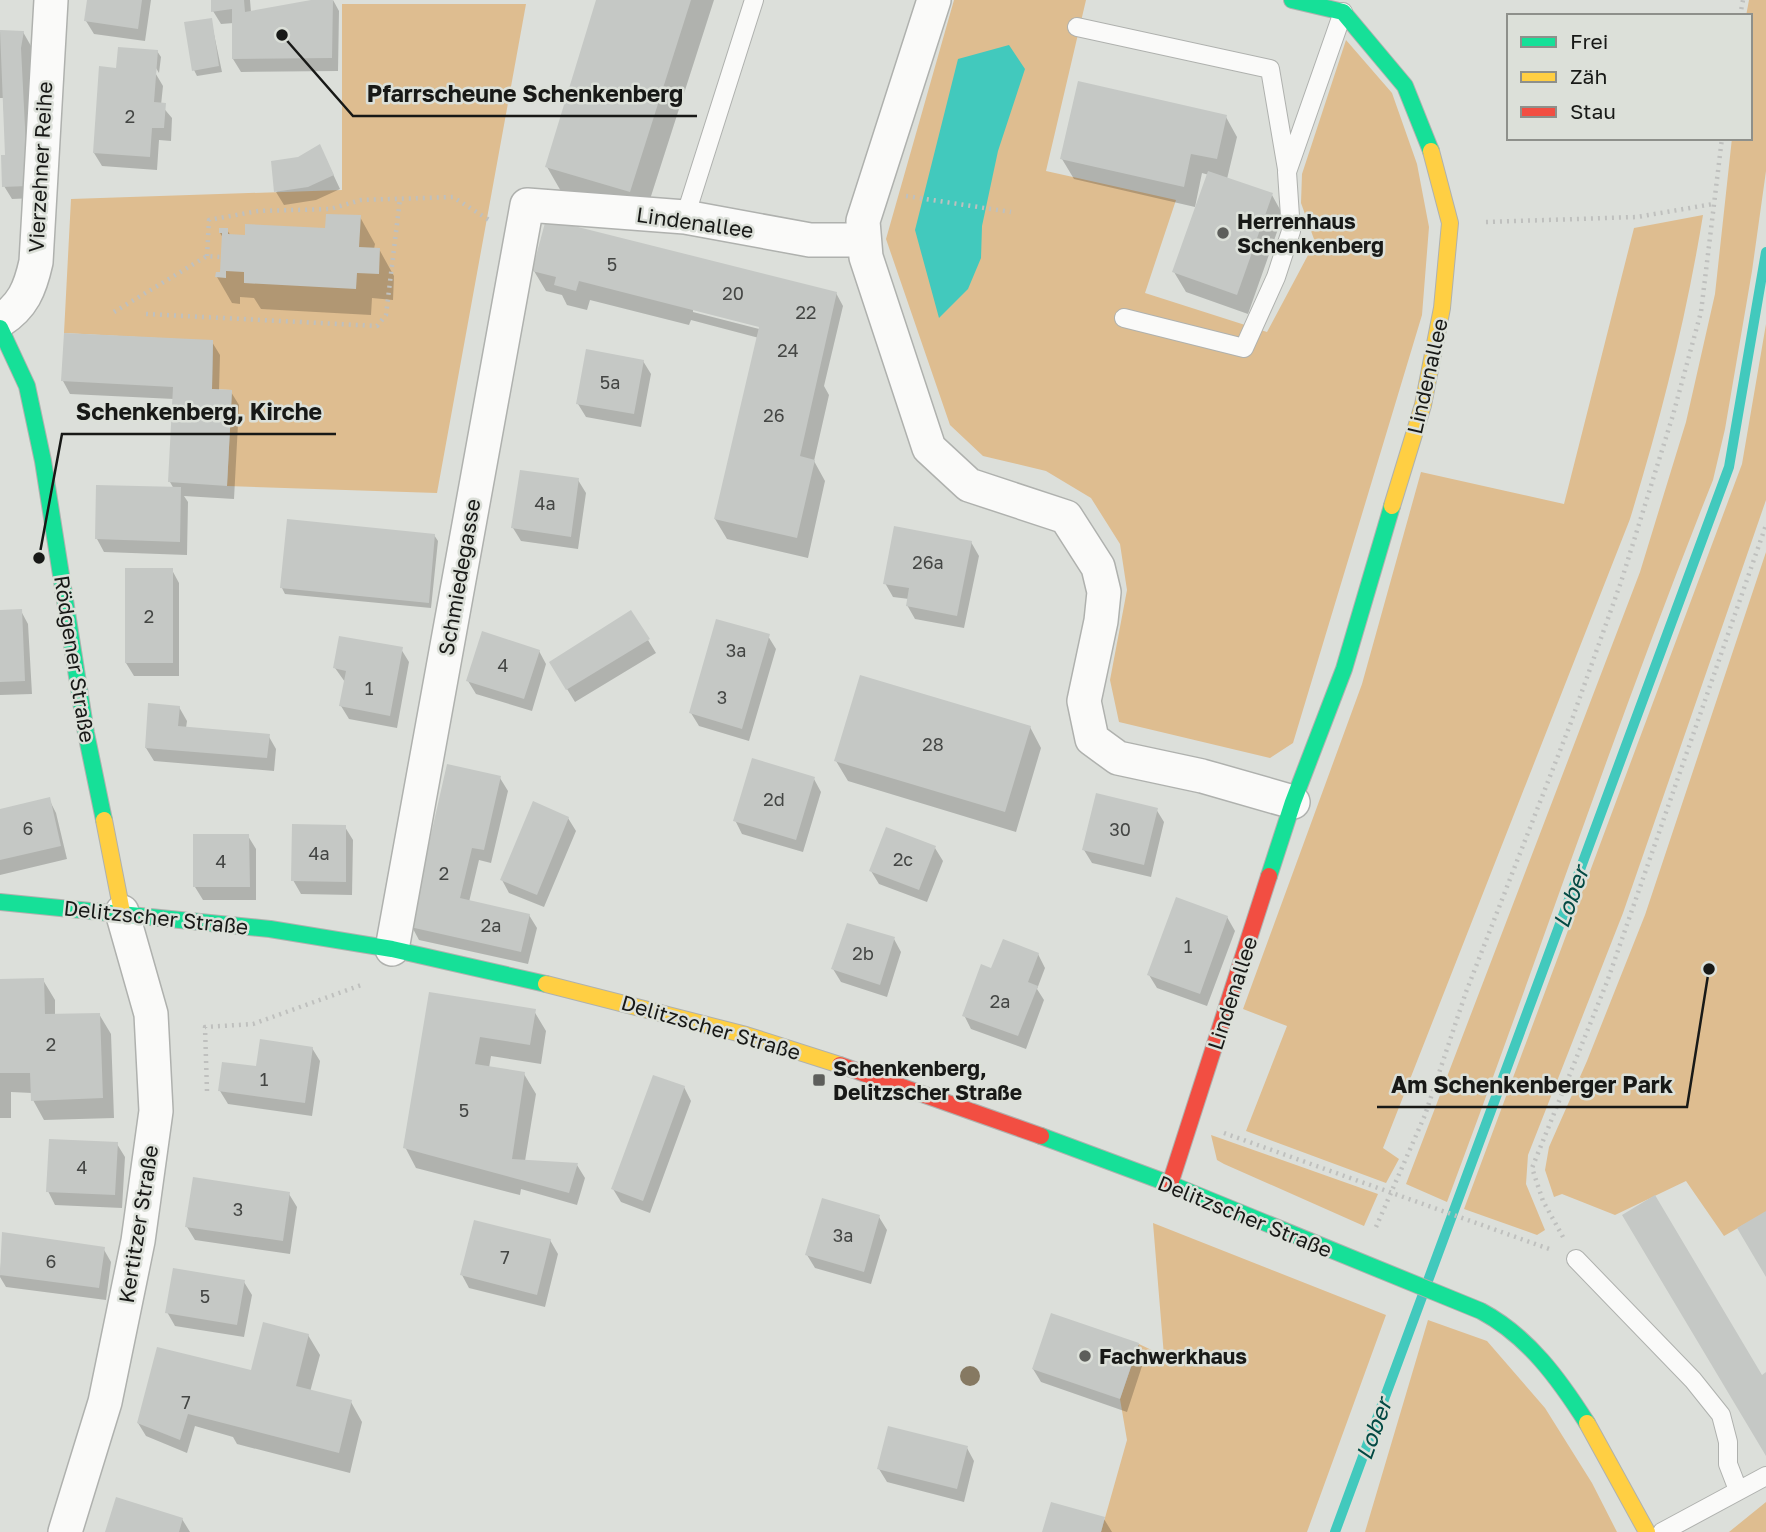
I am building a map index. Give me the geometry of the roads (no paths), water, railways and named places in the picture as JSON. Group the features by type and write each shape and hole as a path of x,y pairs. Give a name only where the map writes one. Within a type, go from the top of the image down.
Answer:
{"street":[{"name":"Vierzehner Reihe","path":"0,321 18,310 30,288 36,262 51,0"},
{"path":"934,0 864,209 863,240 907,389 929,448 969,485 1066,517 1098,567 1104,592 1101,621 1084,701 1092,739 1118,758 1202,776 1293,802"},
{"path":"1292,0 1350,6"},
{"name":"Lindenallee","path":"1170,1184 1293,802 1344,669 1423,405 1442,308 1450,223 1434,159 1405,86 1359,31"},
{"name":"Lindenallee","path":"527,205 685,216 810,240 863,240"},
{"name":"Schmiedegasse","path":"392,949 527,205"},
{"name":"Rödgener Straße","path":"0,328 27,386 43,461 86,733 122,912"},
{"name":"Delitzscher Straße","path":"0,902 122,912 270,929 392,949 597,995 746,1035 908,1086 1170,1184 1467,1304 1497,1319 1520,1337 1548,1369 1601,1447 1647,1532"},
{"name":"Kertitzer Straße","path":"65,1532 105,1402 138,1241 156,1111 151,1014 122,912"}],"lane":[{"path":"685,216 754,0"},
{"path":"1350,6 1359,31"},
{"path":"1287,173 1350,6"},
{"path":"1077,26 1270,69 1287,173 1291,231 1276,277 1244,348 1124,318"},
{"path":"1576,1259 1693,1380 1721,1415 1728,1441 1728,1464 1738,1490"},
{"path":"1662,1532 1766,1476"}],"water":[{"path":"1009,45 1025,69 998,151 982,226 981,258 968,289 939,318 915,230 958,59"}],"waterway":[{"name":"Lober","path":"1335,1532 1729,467 1766,252"}],"place":[{"name":"Pfarrscheune Schenkenberg","path":"282,35"},
{"name":"Herrenhaus Schenkenberg","path":"1223,233"},
{"name":"Schenkenberg, Kirche","path":"39,558"},
{"name":"Am Schenkenberger Park","path":"1709,969"},
{"name":"Schenkenberg, Delitzscher Straße","path":"819,1080"},
{"name":"Fachwerkhaus","path":"1085,1356"}]}
